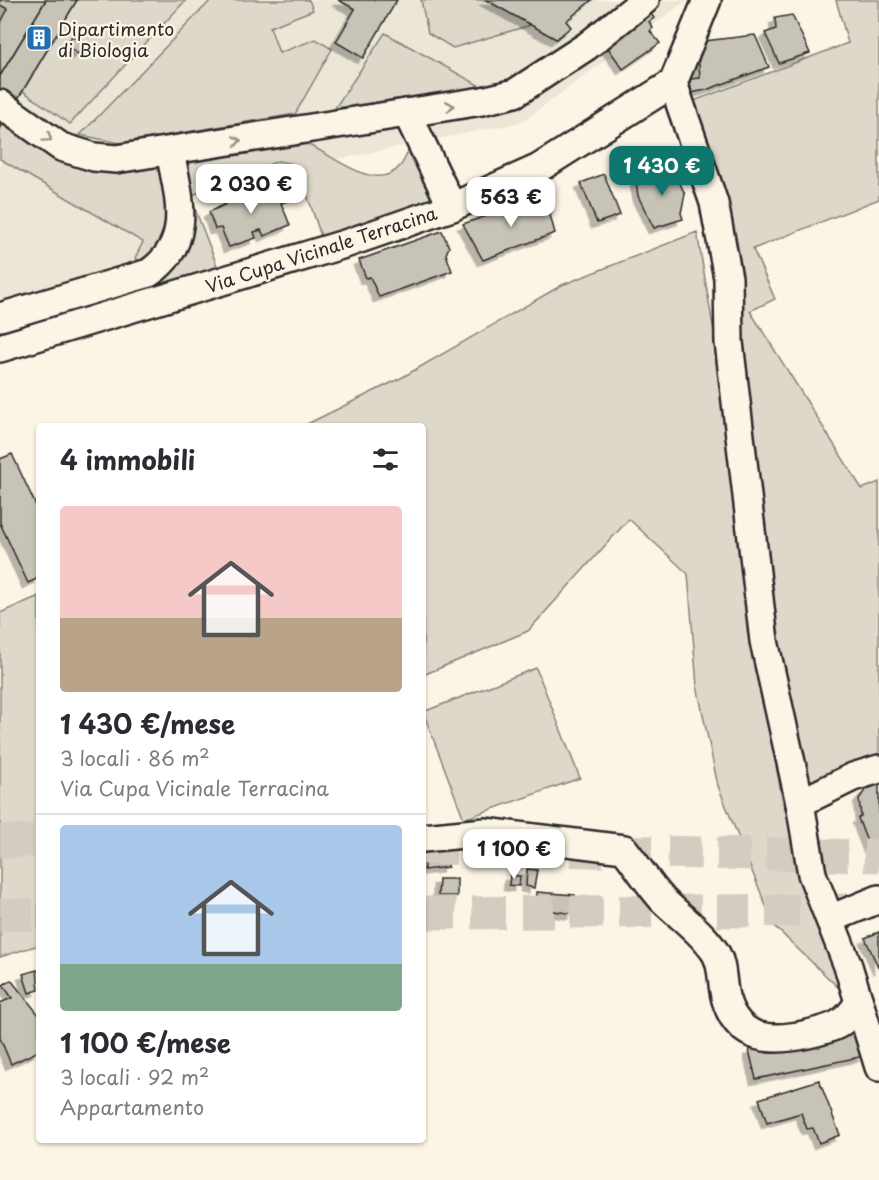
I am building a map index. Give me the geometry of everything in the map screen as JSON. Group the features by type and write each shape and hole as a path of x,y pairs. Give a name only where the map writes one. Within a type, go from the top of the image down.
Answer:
{"street":[{"path":"0,104 61,147 94,157 116,159 170,152 515,93 587,45 645,0"},
{"path":"707,0 673,83 714,203 728,278 729,342 764,641 800,803 812,874 830,918 879,1067"},
{"name":"Via Cupa Vicinale Terracina","path":"0,348 348,243 452,207 539,168 673,83"},
{"path":"407,113 452,207"},
{"path":"0,317 149,273 161,266 175,246 179,228 177,191 170,152"},
{"path":"800,803 853,777 879,769"},
{"path":"426,838 485,832 624,849 662,898 700,933 716,953 726,1001 739,1024 759,1038 792,1038 826,1030 849,1020 859,1002"},
{"path":"830,918 879,899"}],"shaded area":[{"path":"0,0 687,0 522,122 186,190 177,286 0,336"},
{"path":"77,0 186,0 70,124 23,91"},
{"path":"211,0 309,0 313,10 270,27 279,53 316,39 332,49 295,114 120,143 80,135"},
{"path":"421,0 486,0 531,25 453,48 428,33"},
{"path":"836,0 879,0 879,199 753,249 775,299 750,311 862,489 879,482 879,760 809,793 770,626 691,102 848,43"},
{"path":"385,33 482,87 335,108"},
{"path":"4,122 165,164 172,234 146,265 135,258 143,242 0,159 0,129"},
{"path":"413,140 440,201 322,239 297,165 278,161 190,196 218,268 0,335 0,326 169,266 182,162 263,146 301,142 351,168 378,176 390,174 401,165"},
{"path":"697,232 718,355 745,594 783,803 845,994 774,926 718,786 697,686 688,574 629,519 528,631 426,674 426,423 309,423 401,378 562,285"},
{"path":"36,597 36,946 0,957 0,613"},
{"path":"536,668 580,778 464,819 426,720 426,711"}],"building":[{"path":"0,0 46,0 0,76 0,24 8,9 0,5"},
{"name":"Dipartimento di Biologia","path":"46,0 77,0 0,129 0,76"},
{"path":"338,0 397,0 363,58 336,42 355,9"},
{"path":"486,0 592,0 566,21 571,27 556,39"},
{"path":"646,7 654,18 649,22 653,28 650,31 660,43 623,69 603,41"},
{"path":"792,15 810,53 779,63 765,33 776,29 775,18"},
{"path":"755,35 769,67 706,90 691,93 690,79 700,78 698,51 704,41"},
{"path":"72,36 85,45 78,54 66,45"},
{"path":"669,169 674,171 685,194 681,213 683,219 654,228 638,196 636,180"},
{"path":"604,174 620,215 597,223 581,183"},
{"path":"280,184 287,201 281,203 290,225 264,236 261,230 254,232 256,238 229,247 221,228 215,229 209,212 226,204 226,201 240,196 241,199 248,196 247,193 261,187 263,191"},
{"path":"546,195 552,211 550,215 555,233 483,260 463,224"},
{"path":"442,231 449,247 446,254 452,271 379,297 370,277 366,278 359,260"},
{"path":"12,454 36,506 36,579 28,583 0,523 0,459"},
{"path":"879,784 879,855 874,847 869,847 858,818 861,816 859,799 865,790"},
{"path":"442,839 448,867 426,870 426,840"},
{"path":"527,869 537,870 534,888 526,886"},
{"path":"510,875 520,876 519,886 509,885"},
{"path":"439,879 457,879 457,896 438,896"},
{"path":"537,892 575,895 573,914 536,908"},
{"path":"879,932 879,969 865,938"},
{"path":"36,970 36,991 29,993 23,974"},
{"path":"11,980 36,1011 36,1052 11,1064 0,1038 0,1003 12,998 3,985"},
{"path":"857,1031 864,1056 756,1079 749,1050"},
{"path":"819,1080 840,1135 819,1143 813,1128 807,1129 801,1113 767,1123 759,1099"}],"tunnel":[{"path":"0,841 36,841"},
{"path":"426,848 879,856"},
{"path":"426,913 856,910"},
{"path":"0,915 36,915"}],"place":[{"name":"Dipartimento di Biologia","path":"39,38"}]}
